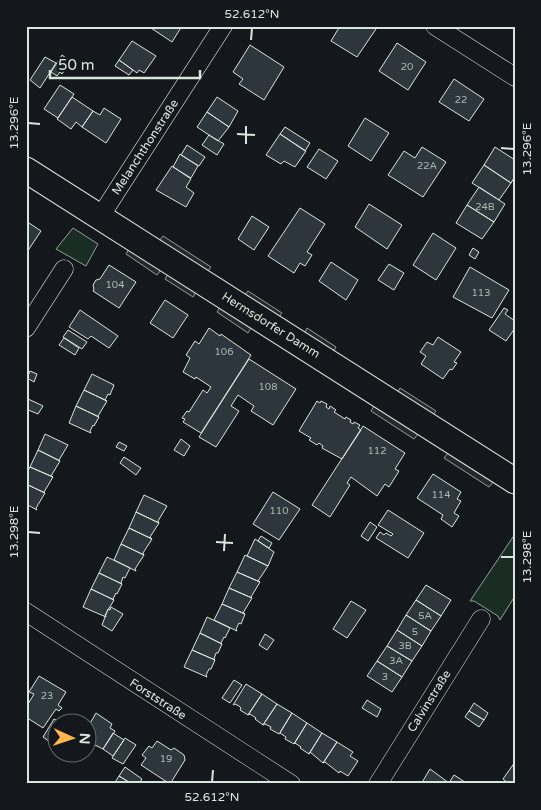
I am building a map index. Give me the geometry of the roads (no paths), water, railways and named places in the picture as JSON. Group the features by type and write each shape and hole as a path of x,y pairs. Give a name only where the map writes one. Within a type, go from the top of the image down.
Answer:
{"main road":[{"name":"Hermsdorfer Damm","path":"26,170 515,481"}],"street":[{"name":"Melanchthonstraße","path":"100,216 223,26"},
{"path":"435,26 515,77"},
{"path":"26,328 64,269"},
{"name":"Forststraße","path":"26,612 292,784"},
{"name":"Calvinstraße","path":"378,784 481,619"}]}
